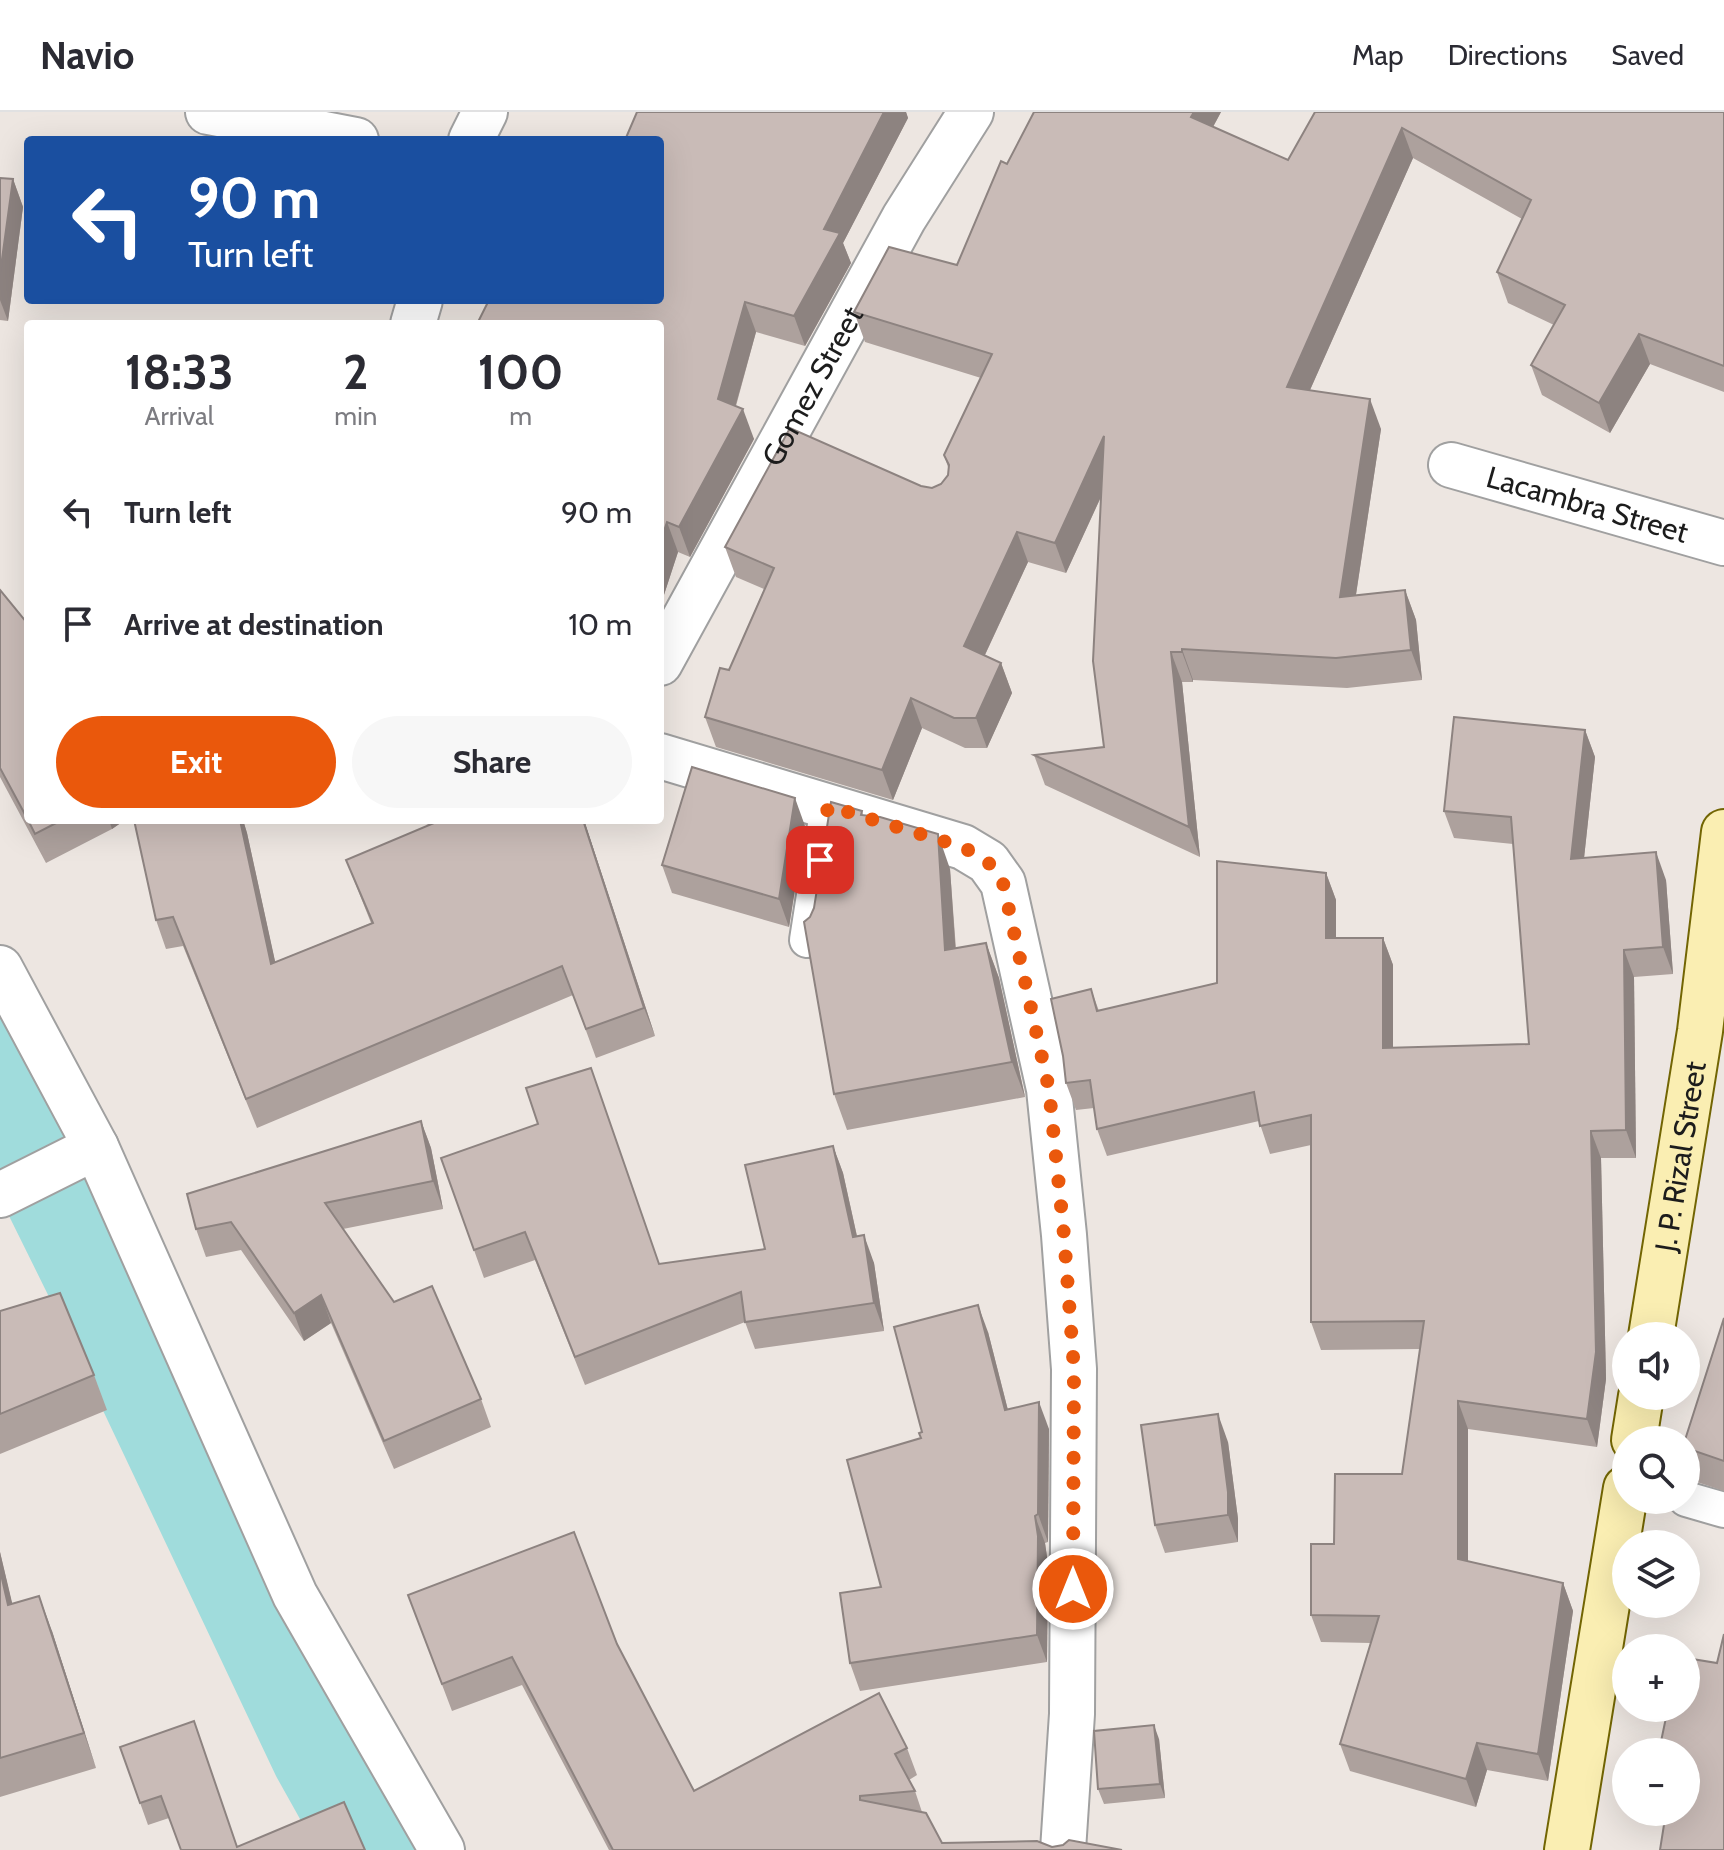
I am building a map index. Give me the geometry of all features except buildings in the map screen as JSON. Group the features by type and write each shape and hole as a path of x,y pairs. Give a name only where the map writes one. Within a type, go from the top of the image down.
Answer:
{"street":[{"path":"208,112 335,136"},
{"path":"473,136 485,112"},
{"name":"Gomez Street","path":"664,657 803,436 904,218 971,112"},
{"name":"Lacambra Street","path":"1451,465 1724,543"},
{"path":"664,757 963,847 988,862 1003,883 1049,1089 1074,1369 1072,1714 1063,1850"},
{"name":"J. P. Rizal Street","path":"1654,1322 1712,1035 1724,832"},
{"path":"0,968 82,1154 295,1595 442,1850"},
{"path":"0,1195 82,1154"},
{"path":"1567,1850 1622,1514"}],"lane":[{"path":"807,940 828,806"},
{"path":"1700,1503 1724,1510"}],"waterway":[{"path":"0,1058 329,1750 385,1850"}],"route":[{"path":"820,860 828,806 963,847 988,862 1003,883 1049,1089 1064,1235 1074,1369 1073,1589"}]}
